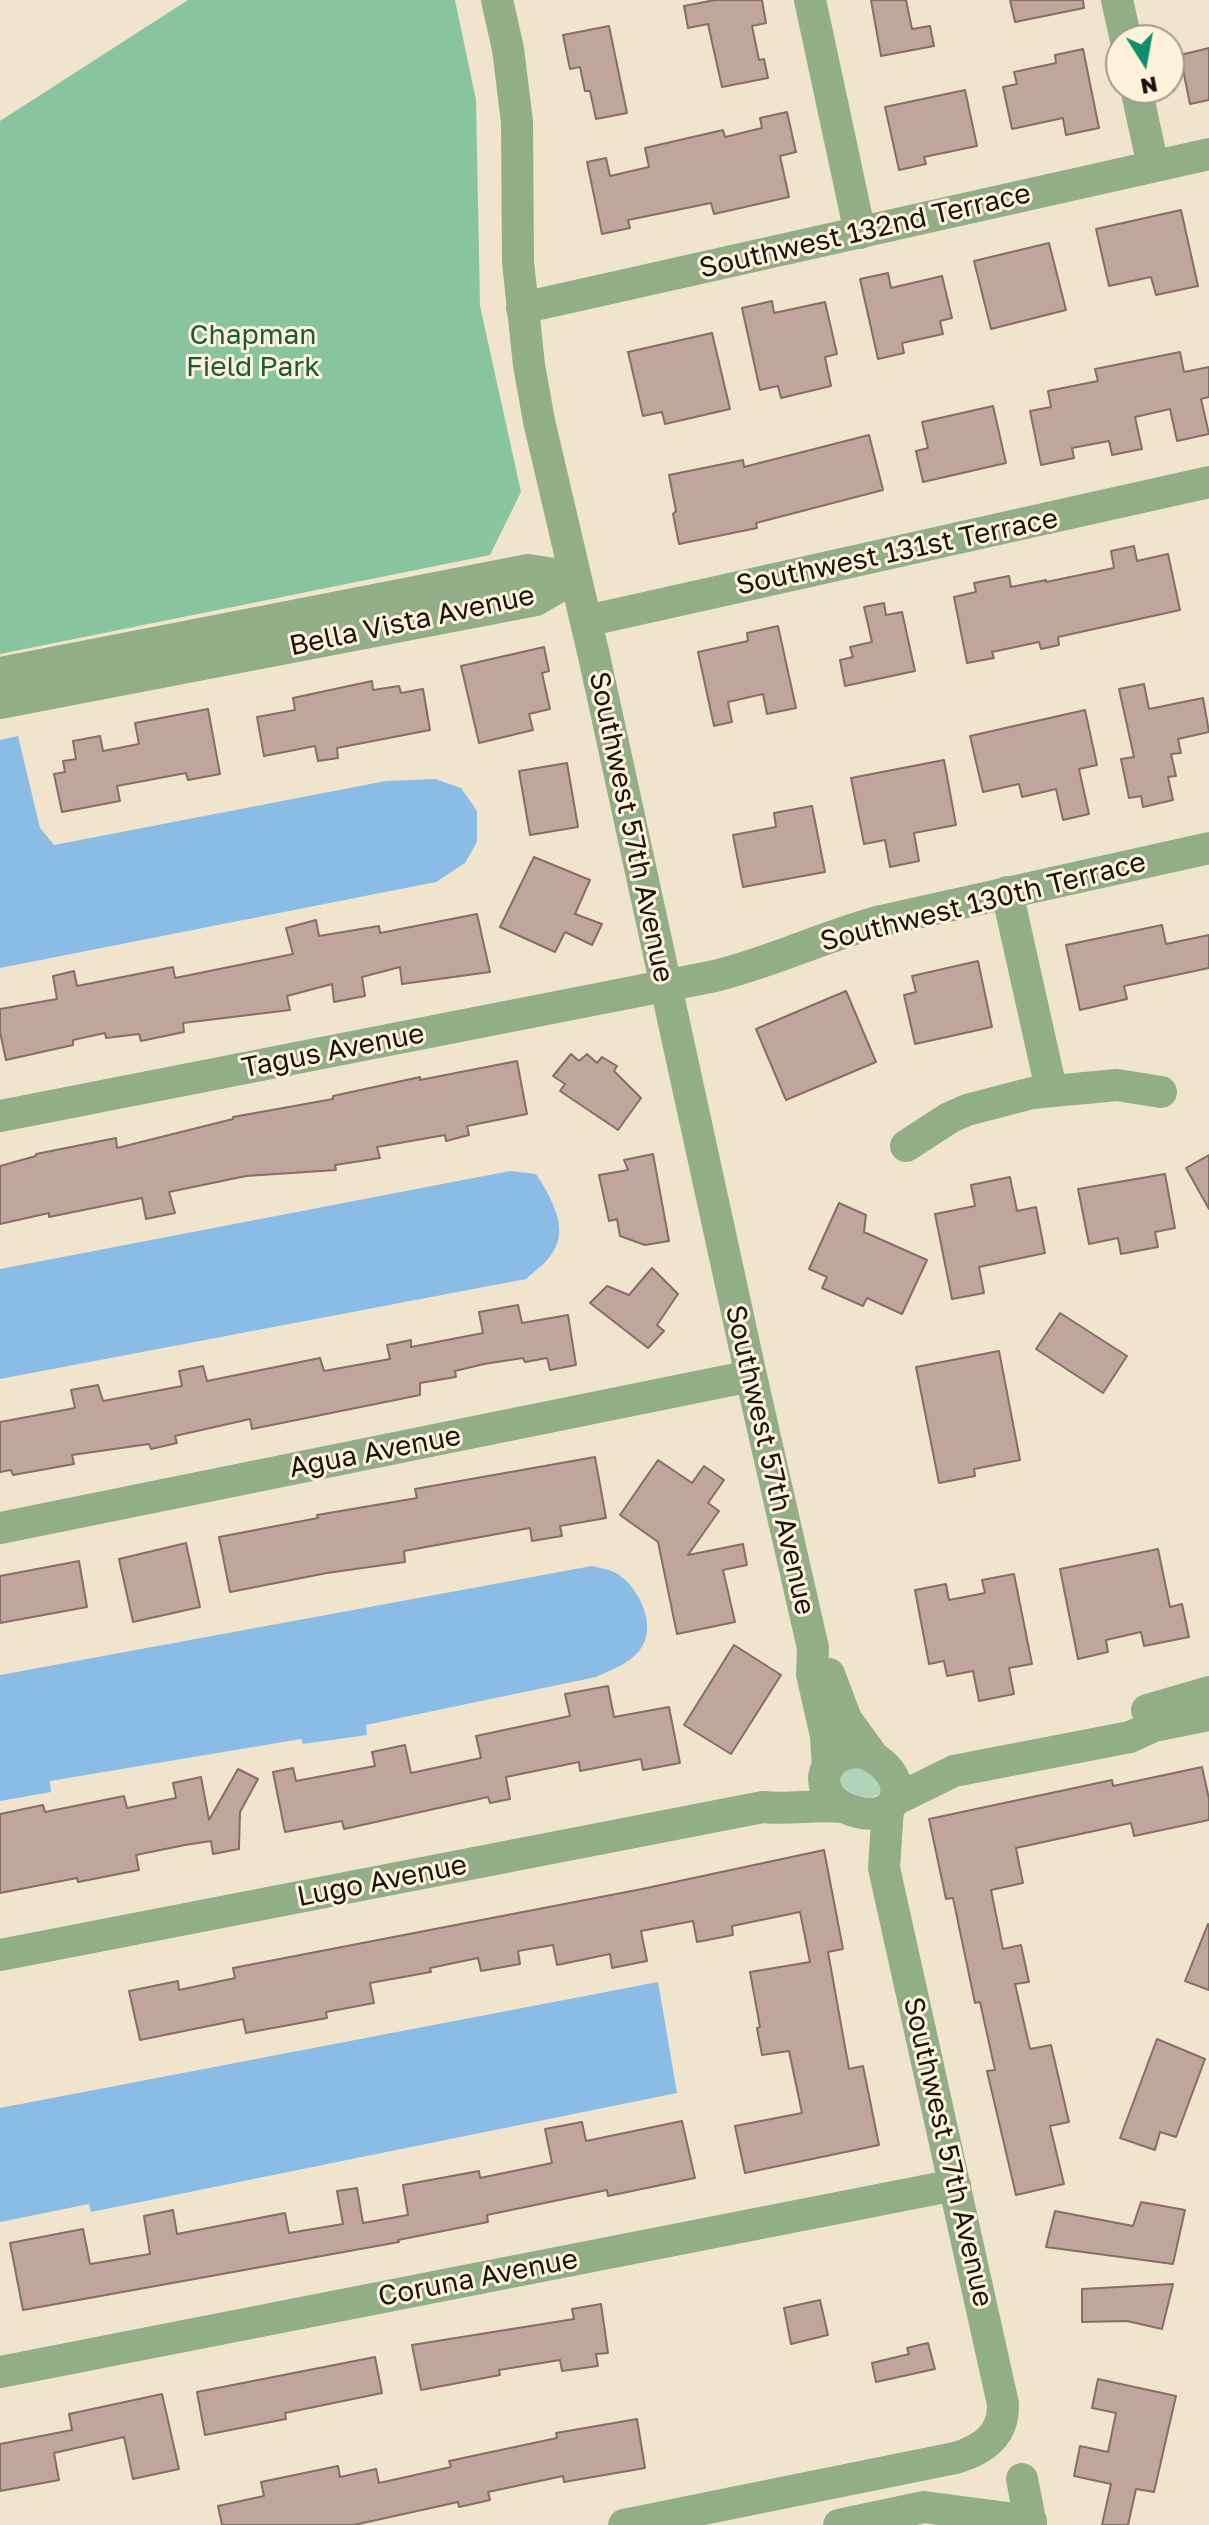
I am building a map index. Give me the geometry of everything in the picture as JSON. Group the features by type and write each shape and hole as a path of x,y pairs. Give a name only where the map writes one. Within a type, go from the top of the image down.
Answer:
{"street":[{"name":"Southwest 57th Avenue","path":"497,0 508,49 517,122 517,239 522,308 539,421 813,1648 812,1674 826,1736 826,1772"},
{"path":"810,0 860,233"},
{"path":"1117,0 1122,24"},
{"path":"1139,104 1153,166"},
{"name":"Southwest 132nd Terrace","path":"522,308 1209,154"},
{"name":"Southwest 131st Terrace","path":"586,621 1209,482"},
{"name":"Bella Vista Avenue","path":"0,673 528,570 575,577"},
{"name":"Bella Vista Avenue","path":"0,703 536,600 575,577"},
{"name":"Southwest 130th Terrace","path":"665,985 715,976 764,962 868,925 1209,848"},
{"path":"1007,892 1051,1089"},
{"name":"Tagus Avenue","path":"0,1116 665,985"},
{"path":"906,1146 967,1110 1051,1089 1117,1085 1161,1092"},
{"name":"Agua Avenue","path":"0,1528 751,1376"},
{"name":"Southwest 57th Avenue","path":"813,1648 828,1668 846,1719 878,1759"},
{"path":"1094,1744 1126,1718 1209,1692"},
{"path":"763,1807 779,1809 822,1804 876,1814 954,1771 1130,1737 1154,1726 1209,1715"},
{"path":"1130,1737 1161,1739 1209,1729"},
{"path":"763,1807 797,1791 826,1772 837,1756 845,1753 861,1752 878,1759 954,1771"},
{"path":"878,1759 896,1782 892,1804"},
{"path":"826,1772 826,1790 830,1797 849,1809"},
{"name":"Southwest 57th Avenue","path":"624,2525 955,2458 978,2449 995,2435 1002,2422 1003,2404 884,1868 892,1804"},
{"name":"Lugo Avenue","path":"0,1955 763,1807"},
{"name":"Southwest 57th Avenue","path":"849,1809 884,1868"},
{"name":"Coruna Avenue","path":"0,2372 955,2185"},
{"path":"839,2525 924,2507 1031,2523 1022,2479"}],"green space":[{"name":"Chapman Field Park","path":"188,0 455,0 476,100 480,306 521,492 490,555 0,654 0,121"},
{"path":"855,1765 876,1774 881,1792 866,1797 840,1784 840,1775"}],"water":[{"path":"18,736 40,828 54,845 386,781 435,779 461,788 477,811 477,842 465,863 436,882 0,968 0,740"},
{"path":"510,1171 536,1174 558,1218 559,1237 553,1251 526,1279 0,1379 0,1269"},
{"path":"592,1566 616,1573 631,1586 646,1615 647,1626 643,1645 634,1656 596,1677 366,1725 367,1735 303,1744 301,1739 50,1781 51,1792 0,1801 0,1675"},
{"path":"658,1982 677,2093 91,2212 89,2204 0,2222 0,2108"}],"building":[{"path":"715,0 762,0 766,23 752,26 759,60 764,59 768,78 722,87 708,24 688,28 684,6"},
{"path":"871,0 906,0 912,29 930,26 934,46 881,56"},
{"path":"1010,0 1083,0 1084,8 1015,22"},
{"path":"609,26 627,113 596,119 590,91 585,91 580,67 570,69 563,35"},
{"path":"1209,48 1209,100 1190,104 1185,80 1185,54"},
{"path":"1083,49 1099,128 1066,135 1063,118 1012,129 1003,87 1017,84 1014,72 1056,63 1055,55"},
{"path":"965,90 977,146 924,157 926,164 899,170 885,107"},
{"path":"787,112 796,152 780,156 789,197 714,214 711,203 628,220 630,228 602,234 587,162 606,158 610,176 649,167 645,148 723,130 725,137 762,128 760,118"},
{"path":"1181,210 1198,286 1156,295 1151,277 1109,286 1096,229"},
{"path":"1049,243 1066,310 991,329 974,261"},
{"path":"888,273 891,288 942,276 952,318 940,321 943,334 902,343 904,353 878,359 860,279"},
{"path":"772,301 774,313 825,302 837,354 825,357 831,386 781,398 778,386 760,390 742,308"},
{"path":"712,333 730,409 665,424 662,412 643,416 628,352"},
{"path":"1180,352 1184,372 1209,367 1209,397 1201,399 1209,434 1177,441 1170,409 1135,417 1142,449 1112,455 1109,441 1072,448 1074,458 1041,465 1030,411 1051,407 1048,391 1098,381 1095,369"},
{"path":"993,406 1006,463 923,482 916,451 928,448 922,422"},
{"path":"869,435 883,490 756,523 757,528 679,544 669,475 743,460 744,467"},
{"path":"1134,546 1137,561 1168,554 1180,610 1058,637 1059,645 1041,649 1039,642 992,652 994,658 967,663 954,597 976,592 974,583 1009,576 1011,587 1114,568 1111,551"},
{"path":"884,603 886,615 902,612 915,671 845,686 840,660 853,657 850,647 872,642 864,607"},
{"path":"778,626 796,708 767,714 763,694 728,702 732,722 714,726 698,652 748,641 747,633"},
{"path":"544,647 549,671 542,673 550,709 529,714 533,730 479,743 461,666"},
{"path":"372,681 373,690 399,686 401,693 423,689 430,730 337,748 338,758 318,761 315,746 264,756 257,717 295,710 293,698"},
{"path":"1144,684 1149,709 1203,698 1209,732 1178,739 1181,753 1171,754 1176,776 1168,777 1173,800 1143,807 1141,796 1129,798 1121,759 1134,757 1119,689"},
{"path":"208,709 220,774 188,780 186,773 117,786 120,801 62,812 54,774 65,772 63,761 76,759 73,741 100,736 103,751 139,744 135,723"},
{"path":"1085,710 1097,765 1079,769 1089,814 1063,820 1056,789 1022,797 1019,784 983,792 970,736"},
{"path":"944,760 956,825 914,833 919,861 890,867 885,840 864,844 851,778"},
{"path":"567,763 578,827 530,835 519,771"},
{"path":"812,806 825,872 743,887 733,835 776,827 774,813"},
{"path":"534,857 590,880 575,914 602,924 592,945 565,932 555,952 500,927"},
{"path":"477,914 490,972 402,984 400,967 362,977 365,996 334,1002 332,984 287,996 290,1010 183,1023 184,1032 141,1041 139,1034 106,1038 105,1033 73,1040 73,1045 6,1060 0,1032 0,1009 57,999 53,976 74,971 77,986 173,967 175,978 293,954 286,928 316,920 319,936 379,926 380,933"},
{"path":"1162,925 1166,944 1209,935 1209,968 1124,986 1127,999 1080,1010 1066,945"},
{"path":"978,961 992,1027 915,1044 904,995 916,992 912,976"},
{"path":"846,991 876,1062 786,1100 756,1029"},
{"path":"571,1054 579,1061 587,1054 597,1063 602,1057 617,1066 614,1071 641,1098 618,1130 560,1091 565,1084 553,1076"},
{"path":"517,1061 527,1114 467,1126 469,1135 446,1141 445,1135 377,1147 380,1158 335,1165 336,1170 246,1176 169,1192 175,1213 146,1219 142,1198 0,1224 0,1166 36,1154 116,1138 117,1148 233,1117 333,1099 333,1096 420,1077 420,1080"},
{"path":"653,1154 669,1241 645,1245 620,1236 617,1219 609,1221 599,1175 628,1170 624,1160"},
{"path":"1209,1155 1209,1209 1186,1168"},
{"path":"1165,1174 1175,1228 1155,1232 1158,1247 1121,1254 1118,1238 1089,1244 1078,1189"},
{"path":"1010,1177 1017,1211 1036,1207 1045,1253 979,1267 984,1293 952,1299 935,1214 975,1206 971,1185"},
{"path":"839,1203 866,1215 864,1232 927,1260 902,1314 867,1298 863,1306 822,1288 827,1277 809,1269"},
{"path":"652,1268 678,1294 657,1325 664,1331 648,1348 590,1303 607,1286 629,1295"},
{"path":"518,1305 522,1323 568,1315 576,1365 550,1370 547,1358 484,1364 455,1371 456,1377 420,1383 420,1395 252,1429 250,1419 175,1436 177,1443 151,1449 149,1444 72,1455 74,1464 13,1475 11,1470 0,1472 0,1422 75,1408 71,1390 98,1385 103,1401 182,1386 179,1371 203,1366 207,1381 320,1358 324,1371 390,1359 387,1345 411,1340 411,1347 483,1333 479,1312"},
{"path":"1060,1313 1127,1356 1103,1393 1036,1349"},
{"path":"999,1351 1020,1460 974,1469 975,1476 939,1483 916,1367"},
{"path":"595,1457 606,1518 560,1526 562,1536 532,1541 530,1528 404,1551 405,1562 230,1592 219,1537 318,1518 317,1515 417,1498 415,1489"},
{"path":"658,1460 692,1483 704,1466 724,1480 708,1503 719,1511 688,1555 743,1544 747,1565 723,1570 735,1622 677,1634 658,1542 620,1515"},
{"path":"186,1543 200,1607 133,1622 119,1559"},
{"path":"1158,1549 1170,1607 1182,1604 1189,1637 1144,1646 1141,1632 1106,1640 1108,1652 1078,1659 1060,1569"},
{"path":"79,1561 87,1607 0,1623 0,1576"},
{"path":"1014,1574 1032,1664 1009,1668 1014,1694 979,1701 973,1671 947,1676 944,1661 929,1664 915,1590 946,1584 949,1600 985,1593 982,1580"},
{"path":"734,1645 781,1675 731,1754 684,1725"},
{"path":"608,1686 614,1717 669,1707 680,1763 643,1770 641,1759 580,1771 579,1762 506,1777 510,1799 490,1803 488,1797 344,1829 342,1821 285,1832 273,1772 293,1768 296,1781 375,1766 372,1752 405,1745 411,1773 481,1758 476,1736 570,1716 565,1694"},
{"path":"1202,1767 1209,1799 1209,1820 1134,1836 1131,1823 1016,1848 1023,1883 991,1890 1003,1949 1021,1945 1029,1982 1015,1984 1030,2049 1051,2045 1069,2122 1050,2126 1064,2184 1016,2195 987,2071 995,2070 980,2002 975,2003 953,1898 946,1899 929,1819 1112,1780 1113,1786"},
{"path":"238,1769 258,1779 240,1812 239,1849 213,1854 211,1841 185,1845 136,1855 139,1870 0,1893 0,1814 43,1805 45,1812 124,1796 127,1808 176,1798 173,1783 201,1777 209,1820"},
{"path":"824,1850 843,1949 828,1952 849,2069 863,2066 879,2145 745,2173 735,2126 802,2113 789,2051 762,2055 750,1972 810,1962 800,1912 732,1926 733,1935 697,1942 693,1921 641,1931 647,1961 612,1968 610,1954 557,1965 553,1945 518,1951 520,1964 481,1971 478,1958 430,1968 431,1972 370,1983 374,2003 326,2012 327,2018 246,2033 243,2019 140,2040 129,1991 178,1981 179,1990 235,1978 233,1968 642,1889"},
{"path":"1209,1925 1209,1990 1185,1981"},
{"path":"1157,2039 1205,2059 1176,2137 1160,2132 1155,2150 1120,2138"},
{"path":"682,2121 695,2178 608,2196 607,2190 487,2215 488,2222 399,2242 23,2310 10,2243 83,2229 90,2264 150,2254 144,2216 173,2210 177,2234 285,2213 289,2233 343,2224 337,2191 357,2188 363,2223 408,2215 403,2185 479,2171 480,2178 552,2163 545,2129 582,2122 586,2141"},
{"path":"1141,2202 1185,2210 1173,2264 1046,2247 1055,2211 1133,2226"},
{"path":"1173,2284 1162,2329 1127,2321 1082,2322 1082,2289"},
{"path":"820,2300 828,2335 791,2344 784,2308"},
{"path":"601,2304 608,2353 596,2354 598,2366 562,2371 560,2360 499,2370 500,2375 421,2390 412,2345 574,2319 572,2309"},
{"path":"928,2343 935,2369 876,2382 872,2363 909,2354 907,2348"},
{"path":"375,2357 382,2393 285,2413 286,2419 205,2435 197,2392"},
{"path":"1098,2379 1176,2396 1154,2492 1136,2489 1128,2525 1102,2525 1111,2484 1074,2476 1080,2446 1108,2452 1116,2413 1092,2408"},
{"path":"162,2394 179,2469 133,2479 124,2437 54,2453 59,2480 0,2491 0,2444 72,2430 69,2414"},
{"path":"637,2419 645,2468 564,2482 563,2476 488,2492 490,2500 459,2507 458,2502 354,2525 222,2525 218,2506 264,2496 261,2482 338,2466 340,2477 376,2469 379,2483 451,2467 449,2461 557,2438 556,2433"}]}
